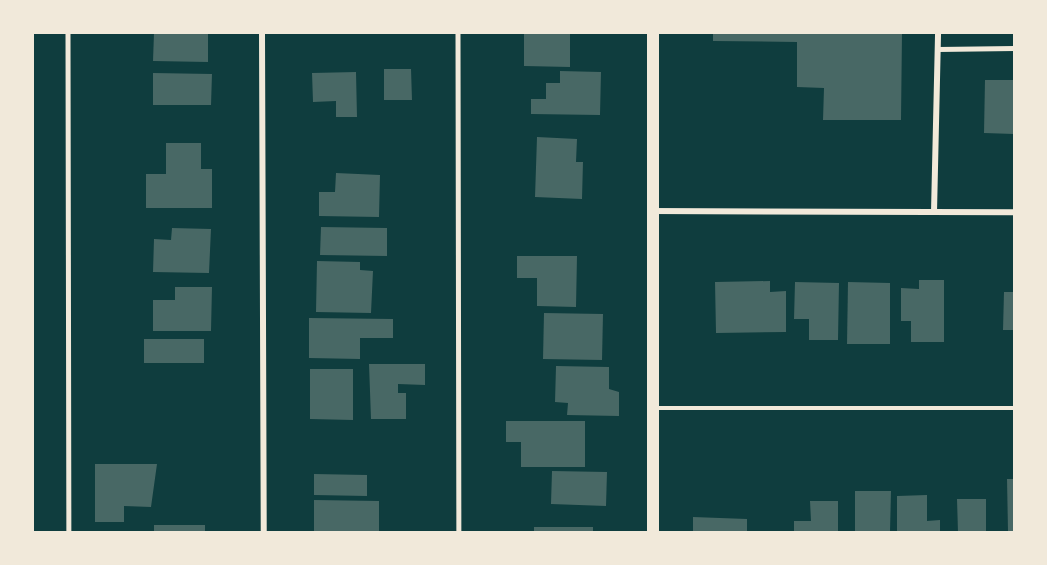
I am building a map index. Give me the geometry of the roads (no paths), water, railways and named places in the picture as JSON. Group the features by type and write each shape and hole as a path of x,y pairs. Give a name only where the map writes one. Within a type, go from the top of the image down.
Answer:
{"main road":[{"path":"653,33 651,211 653,532"}],"street":[{"path":"262,33 264,532"},
{"path":"934,212 938,33"},
{"path":"651,211 1014,212"}],"lane":[{"path":"68,33 69,532"},
{"path":"458,33 459,532"},
{"path":"938,49 1014,48"},
{"path":"652,408 1014,408"}]}
